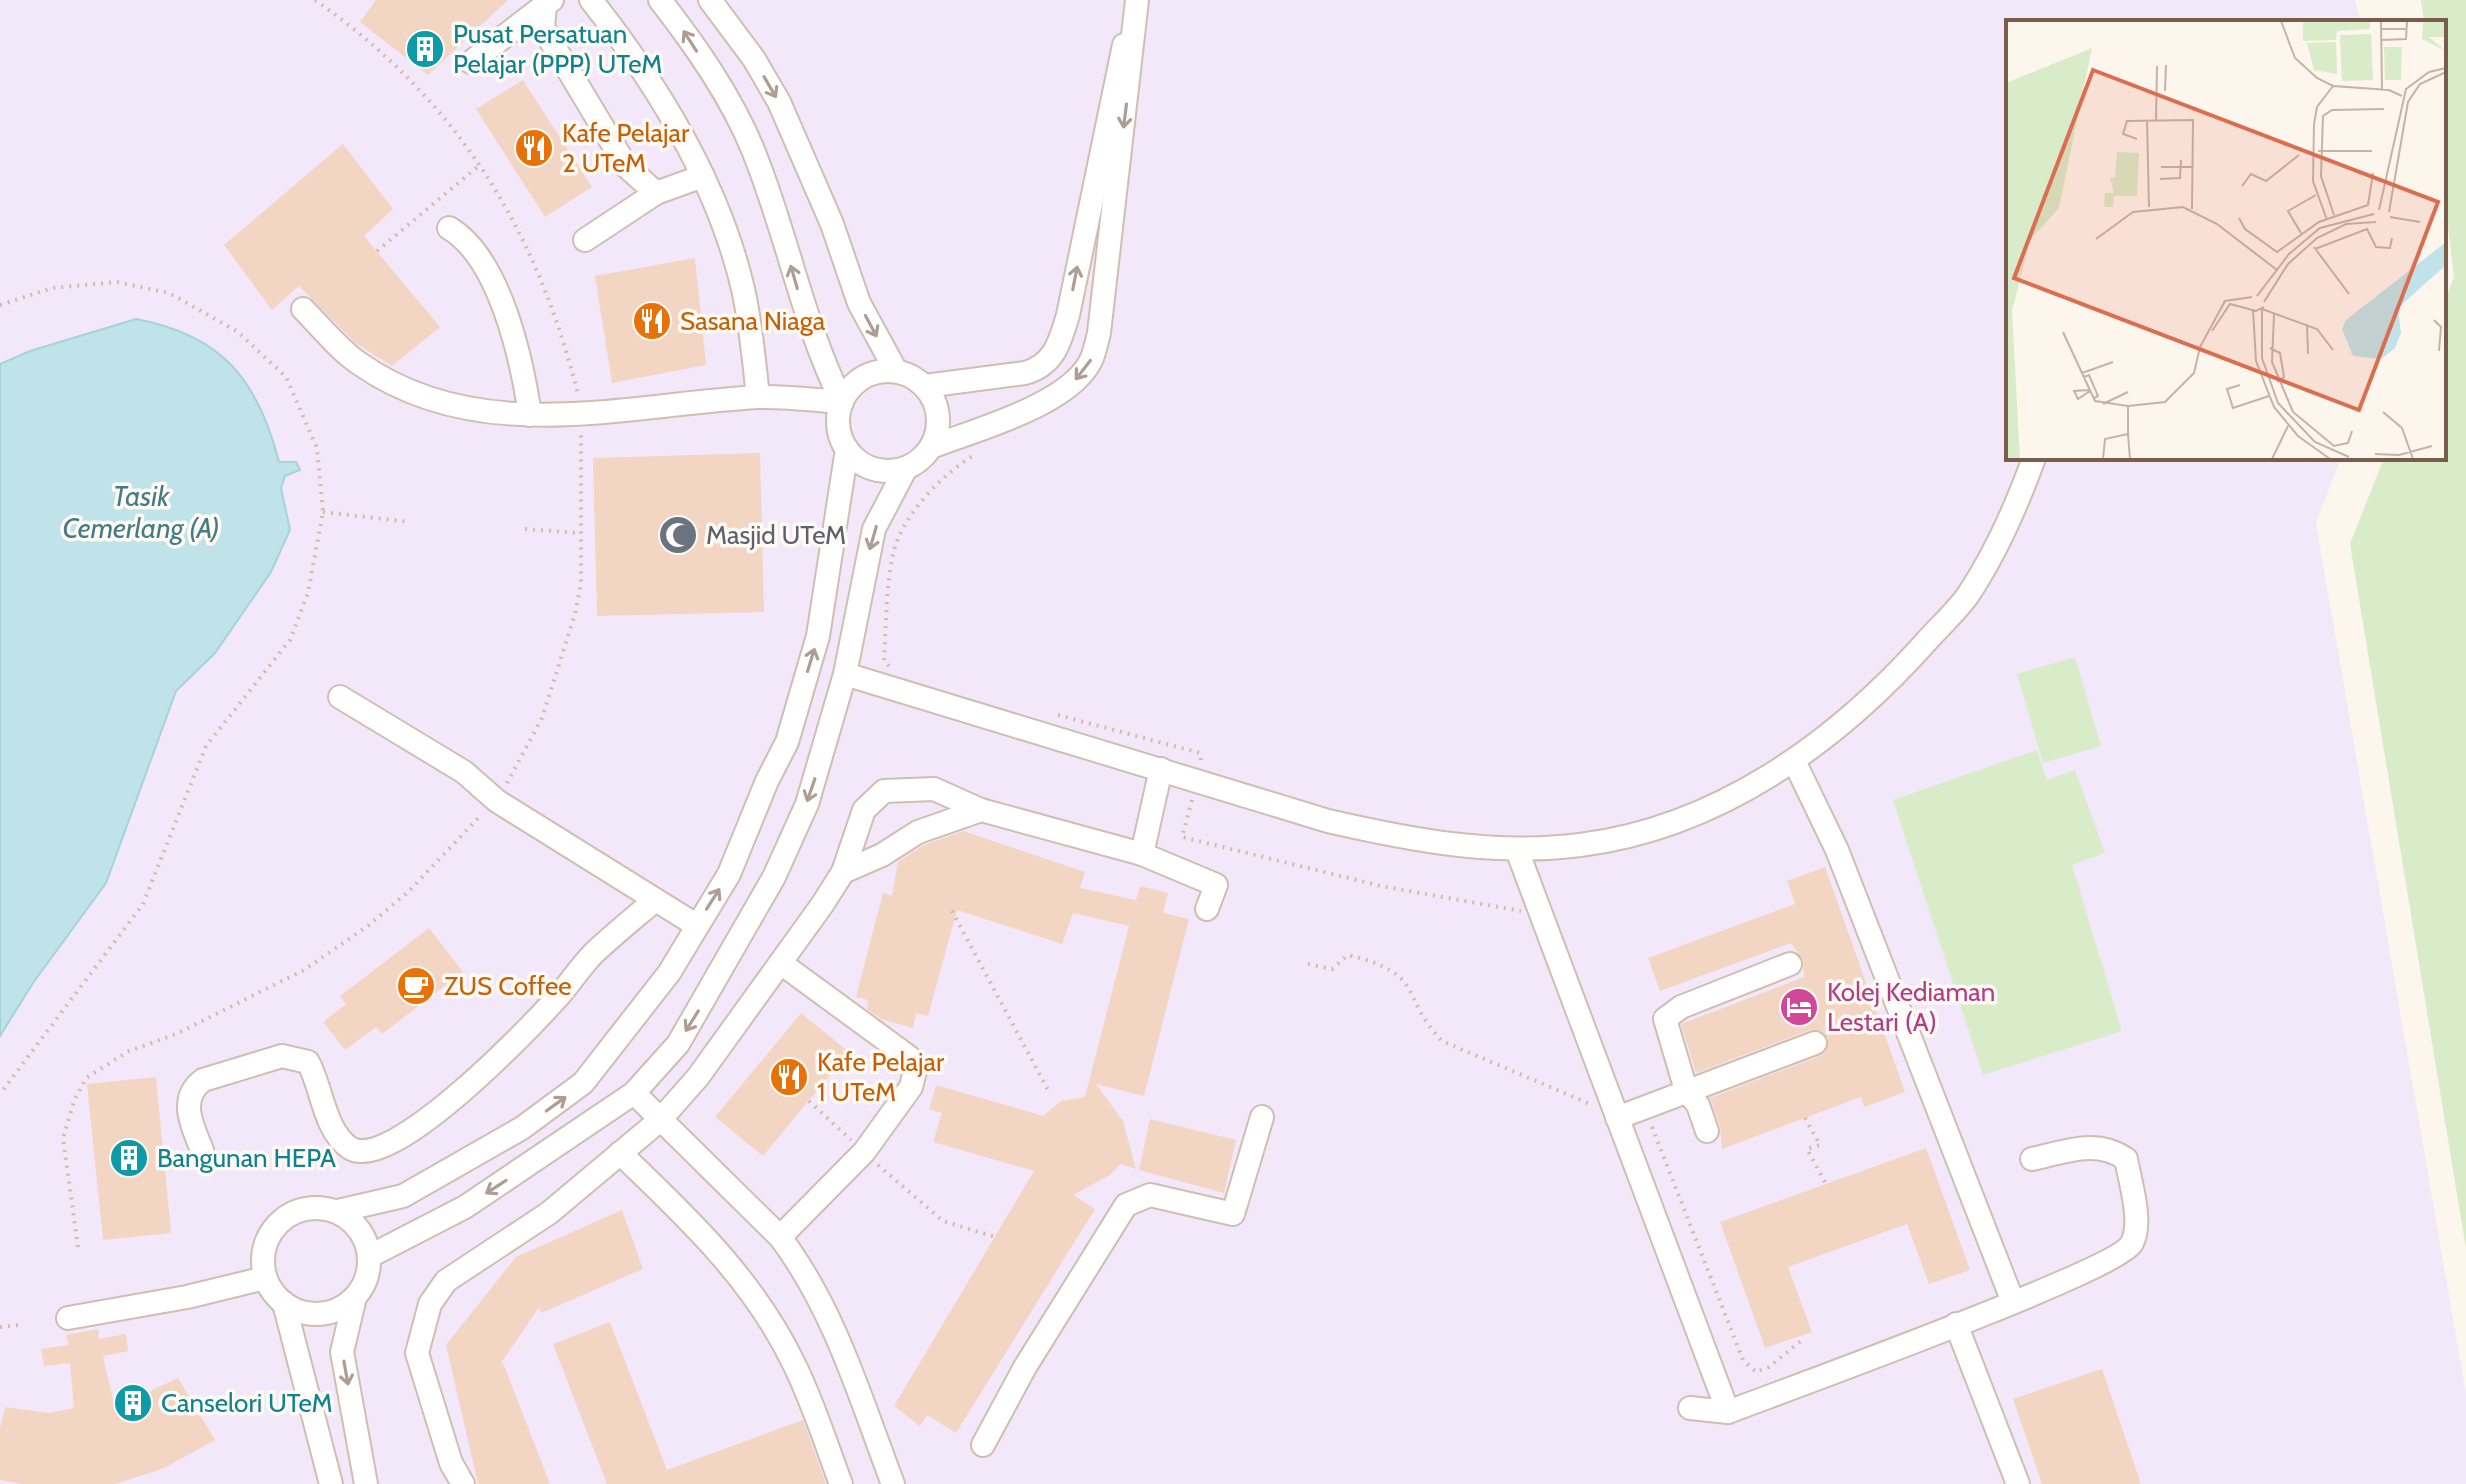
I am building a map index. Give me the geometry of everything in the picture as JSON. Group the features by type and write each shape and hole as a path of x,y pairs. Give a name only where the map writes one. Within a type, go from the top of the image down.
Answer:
{"street":[{"path":"591,0 656,89 703,176 742,288 758,397"},
{"path":"660,0 724,94 753,148 803,309 842,402 840,434 847,449 873,468 906,468 920,460 931,447 938,416 934,400 925,386 911,376 896,371 879,372 851,388 842,402"},
{"path":"710,0 754,59 779,102 832,224 859,303 896,371"},
{"path":"548,2 543,28 626,166 656,193"},
{"path":"471,62 548,2"},
{"path":"925,386 1025,373 1039,369 1056,352 1068,315 1118,57 1138,5"},
{"path":"931,447 1030,409 1072,385 1092,360 1099,333 1138,5"},
{"path":"585,240 656,193 703,176"},
{"path":"449,228 465,237 498,297 522,364 530,415"},
{"path":"303,309 358,363 404,390 455,407 530,415 580,414 758,397 842,402"},
{"path":"331,1484 284,1303 265,1278 263,1251 267,1238 285,1217 311,1207 338,1211 403,1196 439,1179 522,1128 583,1083 669,973 729,874 767,781 787,742 818,636 847,449"},
{"path":"845,674 1328,821 1407,839 1517,850 1582,845 1651,830 1709,808 1794,761 1881,692 1968,595 2017,504 2033,460"},
{"path":"370,1256 465,1207 634,1093 678,1044 774,877 807,804 845,674 874,529 906,468"},
{"path":"340,697 464,772 497,801 696,925"},
{"path":"1794,761 1837,850 2013,1302"},
{"path":"1142,854 1161,769"},
{"path":"463,1484 451,1463 417,1353 430,1304 446,1281 549,1213 660,1120 707,1066 782,964 843,872 864,810 884,791 934,789 981,810 1142,854 1216,885 1207,909"},
{"path":"843,872 882,855 918,832 981,810"},
{"path":"1517,850 1728,1412"},
{"path":"202,1150 188,1112 193,1087 203,1080 282,1056 308,1062 338,1136 351,1149 365,1153 381,1148 462,1091 557,998 593,954 654,901"},
{"path":"780,1237 864,1152 915,1080 913,1064 882,1036 782,964"},
{"path":"1707,1131 1698,1105 1686,1090 1665,1019 1681,1007 1790,964"},
{"path":"1617,1118 1815,1043"},
{"path":"634,1093 780,1237 829,1317 893,1484"},
{"path":"983,1445 1025,1367 1126,1205 1150,1195 1233,1214 1262,1117"},
{"path":"1690,1408 1728,1412 2013,1302 2115,1257 2132,1244 2135,1228 2126,1159 2113,1149 2094,1145 2032,1159"},
{"path":"620,1153 702,1232 763,1308 795,1364 841,1484"},
{"path":"338,1211 354,1222 365,1238 370,1256 369,1271 355,1297 342,1352 366,1484"},
{"path":"68,1318 187,1297 265,1278"},
{"path":"284,1303 303,1312 324,1313 344,1306 355,1297"},
{"path":"1956,1324 2018,1484"}],"path":[{"path":"78,1247 63,1138 74,1101 86,1078 129,1051 176,1034 304,970 369,925 408,892 497,801 542,718 568,644 581,583 580,414 554,308 481,164 408,74 315,0"},
{"path":"377,251 481,164"},
{"path":"0,305 52,288 117,282 169,293 238,332 286,377 317,448 323,512 308,593 290,640 206,746 143,904 0,1094"},
{"path":"893,669 884,661 894,553 907,520 946,477 983,450"},
{"path":"323,512 410,522"},
{"path":"525,529 579,533"},
{"path":"1046,712 1200,753 1198,780 1182,837 1381,886 1516,912 1537,909"},
{"path":"952,911 1048,1090"},
{"path":"1308,964 1332,969 1348,955 1381,963 1402,977 1430,1028 1442,1041 1577,1096 1617,1118"},
{"path":"809,1101 943,1221 995,1237"},
{"path":"1805,1118 1820,1145 1807,1149 1826,1184"},
{"path":"1649,1120 1743,1360 1756,1372 1769,1367 1801,1341"},
{"path":"0,1327 18,1325"}],"shaded area":[{"path":"0,0 2355,0 2360,20 2006,20 2006,460 2340,460 2316,523 2466,1394 2466,1484 0,1484"}],"green space":[{"path":"2421,0 2466,0 2466,1249 2350,544 2383,460 2446,460 2446,298 2454,277 2446,211 2446,20 2424,20"},
{"path":"2075,657 2101,746 2043,763 2017,674"},
{"path":"2037,750 2047,780 2075,770 2105,853 2072,865 2122,1031 1983,1075 1893,800"}],"water":[{"name":"Tasik Cemerlang (A)","path":"136,319 166,326 214,350 247,385 260,407 279,462 296,462 300,470 285,476 281,488 290,530 271,572 215,653 176,691 106,883 33,983 0,1036 0,364 30,351"}],"building":[{"name":"Pusat Persatuan Pelajar (PPP) UTeM","path":"376,0 508,0 428,75 360,22"},
{"name":"Kafe Pelajar 2 UTeM","path":"523,80 592,187 545,217 476,109"},
{"path":"343,144 393,209 364,236 440,327 392,366 354,342 299,286 272,310 224,245"},
{"name":"Sasana Niaga","path":"695,258 706,365 612,383 595,276"},
{"name":"Masjid UTeM","path":"760,453 764,612 597,616 593,458"},
{"path":"963,831 1085,872 1080,888 1136,900 1140,886 1168,893 1163,913 1189,919 1144,1096 1096,1084 1123,1121 1136,1169 1120,1164 1110,1175 1073,1195 1095,1209 956,1433 927,1415 920,1426 894,1406 1034,1171 933,1142 942,1113 929,1109 936,1085 1043,1116 1061,1101 1085,1097 1129,926 1073,913 1062,944 957,910 928,1016 916,1013 913,1028 881,1019 867,1009 868,1000 856,997 883,893 892,896 898,862 924,845"},
{"name":"Kolej Kediaman Lestari (A)","path":"1825,867 1905,1092 1864,1107 1861,1097 1722,1149 1720,1126 1710,1098 1820,1056 1826,1051 1828,1039 1823,1032 1810,1030 1696,1073 1681,1024 1804,977 1803,960 1791,943 1660,991 1648,958 1795,904 1787,881"},
{"path":"429,928 463,972 382,1034 376,1027 345,1050 323,1022 346,1004 340,996"},
{"name":"Kafe Pelajar 1 UTeM","path":"801,1013 849,1052 763,1156 715,1117"},
{"name":"Bangunan HEPA","path":"156,1077 171,1233 103,1240 87,1084"},
{"path":"1150,1119 1236,1140 1224,1193 1139,1170"},
{"path":"1926,1148 1970,1270 1929,1284 1907,1224 1788,1267 1812,1332 1765,1348 1720,1222"},
{"path":"622,1210 643,1269 541,1313 539,1307 500,1365 503,1363 550,1484 478,1484 446,1345 516,1257"},
{"path":"610,1322 667,1470 803,1420 826,1484 607,1484 553,1344"},
{"name":"Canselori UTeM","path":"99,1329 98,1339 126,1334 128,1351 103,1356 113,1400 138,1397 178,1378 215,1440 162,1469 115,1484 22,1484 0,1480 0,1428 5,1407 49,1413 74,1408 70,1363 44,1366 41,1349 69,1345 66,1335"},
{"path":"2102,1369 2141,1484 2042,1484 2013,1399"}],"place":[{"name":"Pusat Persatuan Pelajar (PPP) UTeM","path":"425,49"},
{"name":"Kafe Pelajar 2 UTeM","path":"534,148"},
{"name":"Sasana Niaga","path":"652,321"},
{"name":"Masjid UTeM","path":"678,535"},
{"name":"ZUS Coffee","path":"416,986"},
{"name":"Kolej Kediaman Lestari (A)","path":"1799,1007"},
{"name":"Kafe Pelajar 1 UTeM","path":"789,1077"},
{"name":"Bangunan HEPA","path":"129,1158"},
{"name":"Canselori UTeM","path":"133,1403"}]}
